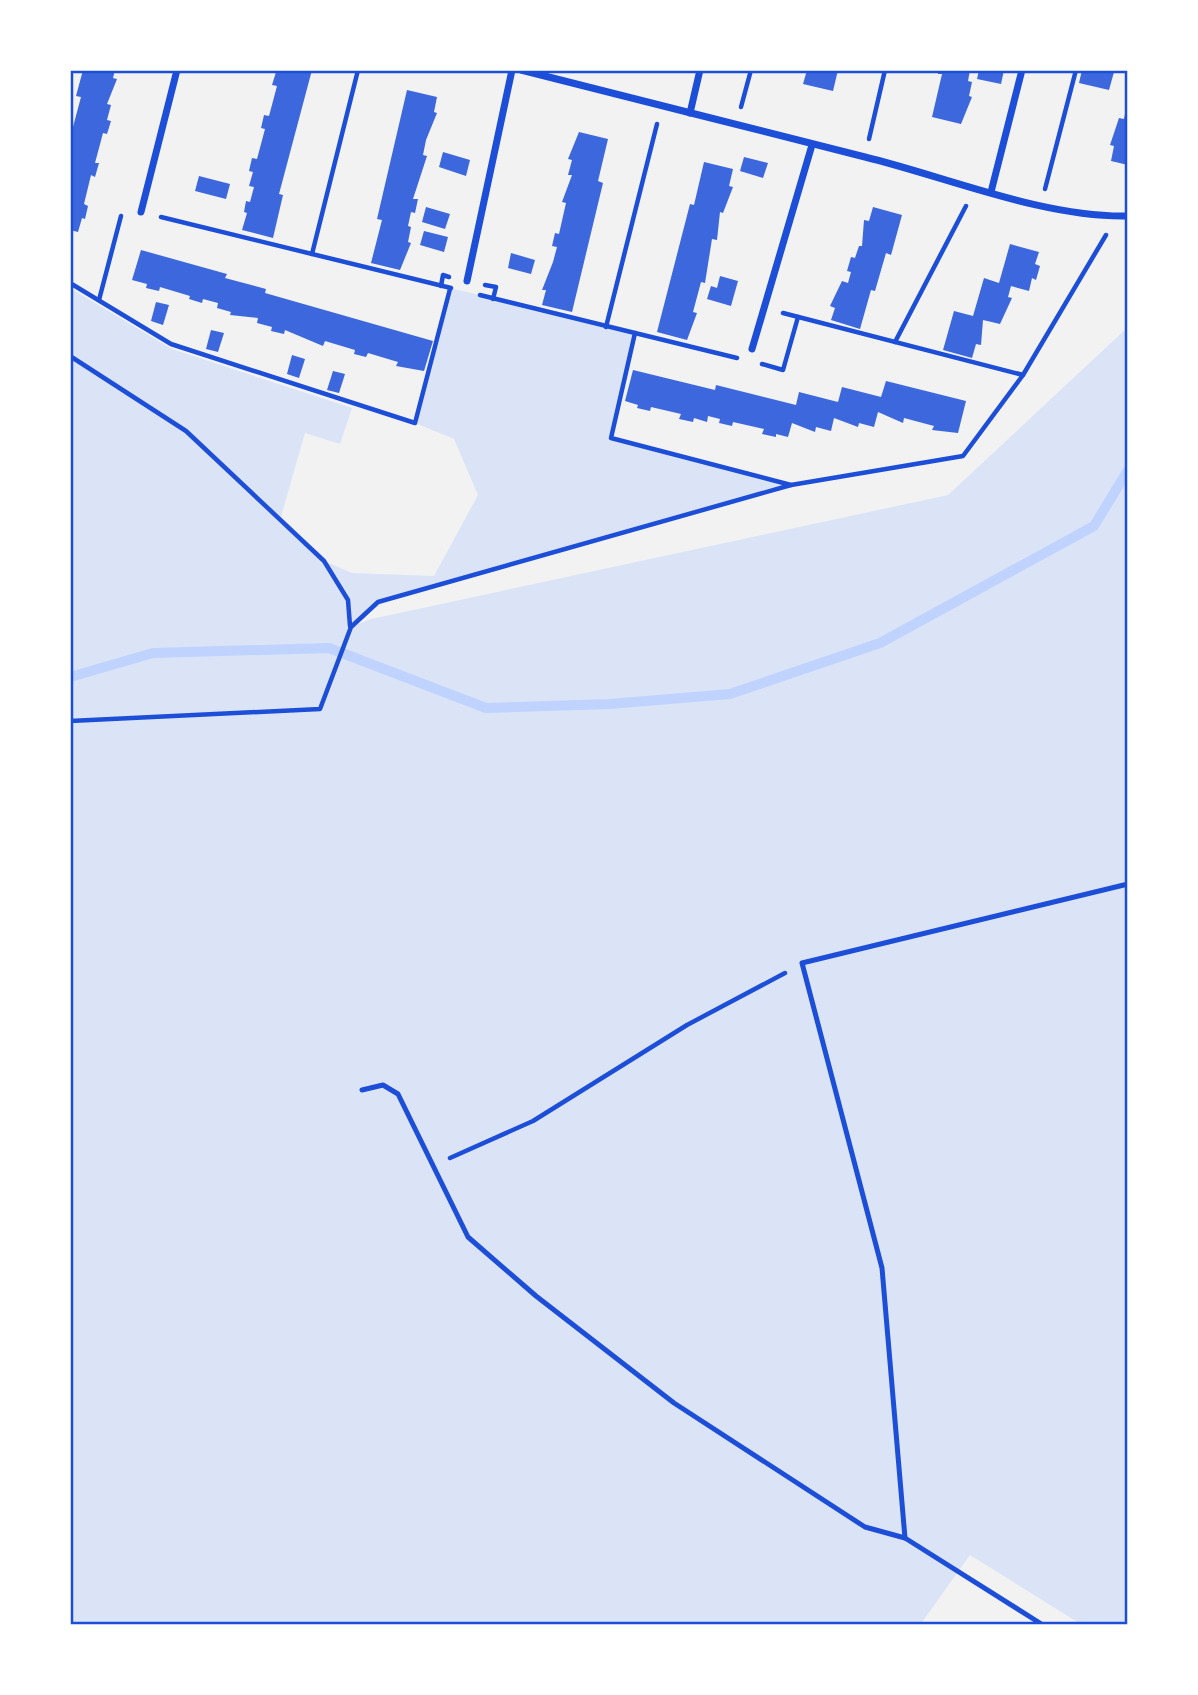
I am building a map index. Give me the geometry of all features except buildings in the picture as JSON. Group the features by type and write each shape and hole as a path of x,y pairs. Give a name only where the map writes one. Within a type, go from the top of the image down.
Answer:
{"street":[{"path":"141,212 177,70"},
{"path":"467,281 512,70"},
{"path":"521,70 865,157 991,192 1079,212 1128,216"},
{"path":"690,113 700,70"},
{"path":"991,192 1022,70"},
{"path":"752,349 812,145"}],"lane":[{"path":"905,1538 882,1268 802,964 1128,884"},
{"path":"362,1090 383,1086 398,1094 468,1237 536,1296 685,1411 864,1527 905,1538 1043,1625"}],"path":[{"path":"312,254 358,70"},
{"path":"737,125 751,70"},
{"path":"865,157 885,70"},
{"path":"1041,204 1076,70"},
{"path":"606,327 662,106"},
{"path":"895,342 975,188"},
{"path":"99,300 123,208 461,291"},
{"path":"70,721 320,709 351,627 378,601 791,485 963,456 1023,375 1118,216"},
{"path":"441,286 443,275"},
{"path":"70,283 171,344 415,423 450,288"},
{"path":"493,299 496,287"},
{"path":"472,293 743,360"},
{"path":"764,308 1023,375"},
{"path":"756,363 783,370 798,317"},
{"path":"635,333 611,438 791,485"},
{"path":"70,356 186,431 324,561 348,600 351,627"},
{"path":"433,1165 533,1121 687,1025 802,964"}],"shaded area":[{"path":"70,288 172,349 352,408 340,444 305,433 280,520 324,561 352,573 434,576 478,495 454,439 415,423 450,288 635,333 612,438 791,485 378,601 353,626 371,619 948,495 1128,327 1128,1625 1082,1625 970,1555 920,1625 70,1625"}],"waterway":[{"path":"70,677 153,653 329,648 486,708 610,704 730,694 880,643 1094,526 1128,470"}]}
